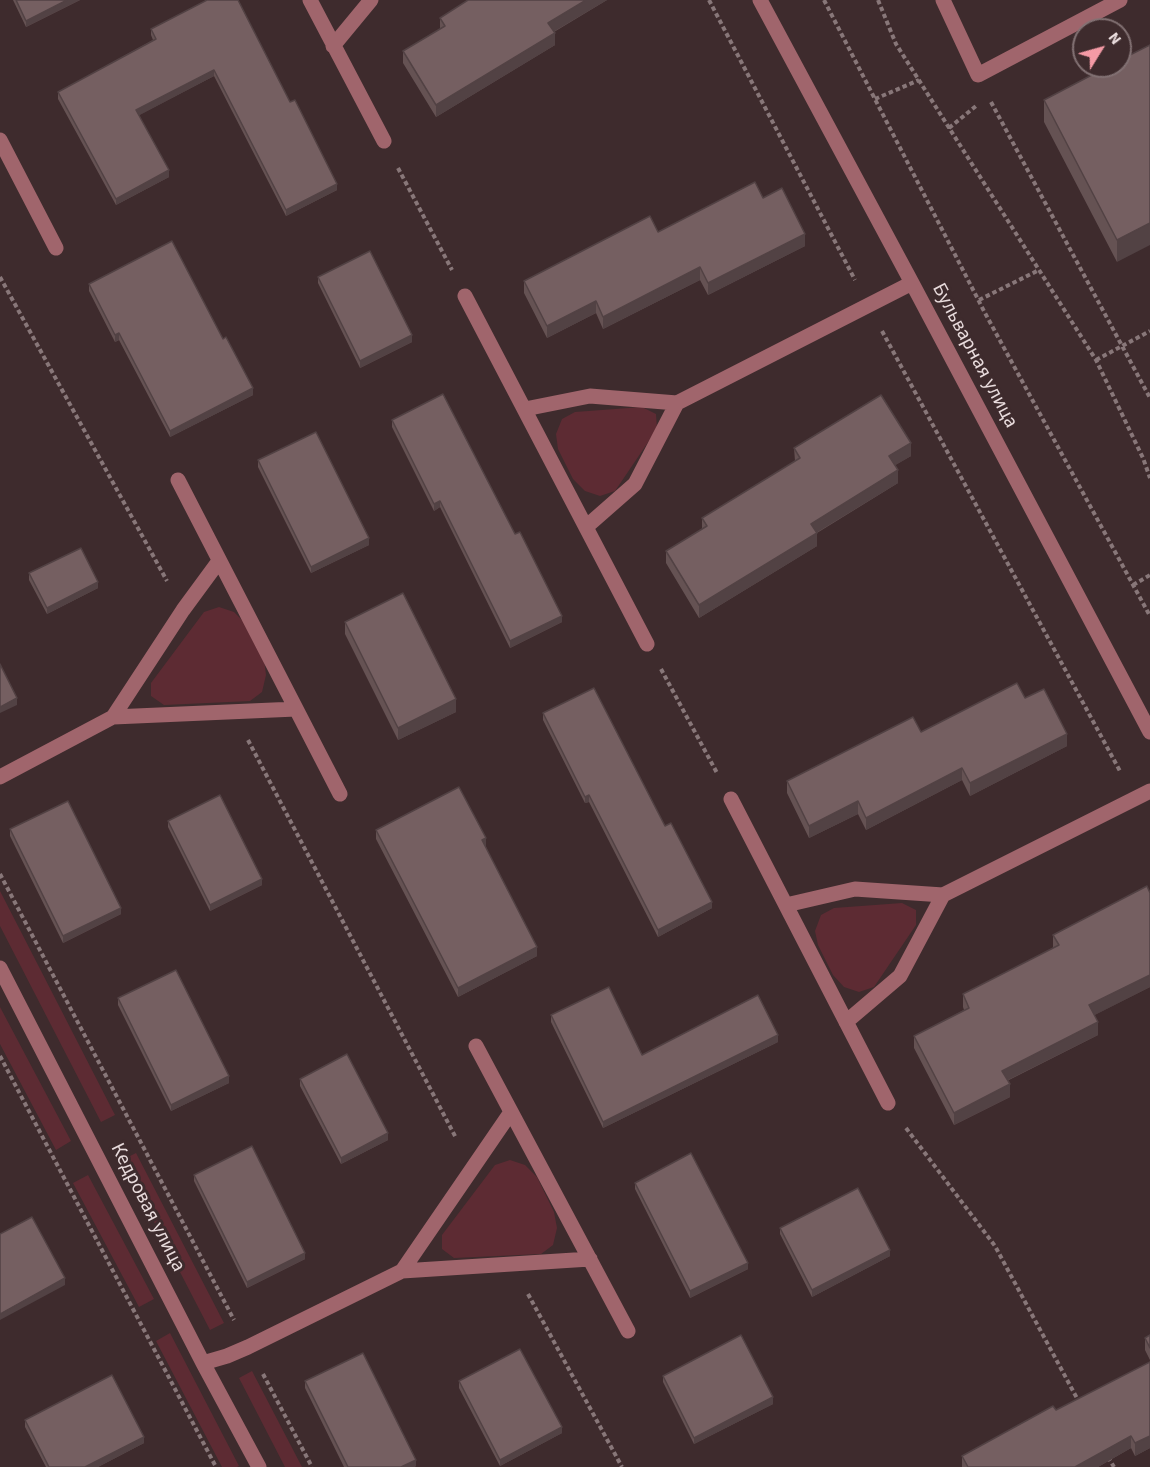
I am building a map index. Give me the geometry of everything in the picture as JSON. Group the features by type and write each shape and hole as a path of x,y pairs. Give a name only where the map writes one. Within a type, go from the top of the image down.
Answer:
{"street":[{"path":"310,0 384,141"},
{"path":"333,46 371,0"},
{"name":"Бульварная улица","path":"760,0 1150,732"},
{"path":"943,0 978,75 1120,0"},
{"path":"0,140 6,164 56,248"},
{"path":"525,409 590,396 677,403 912,284"},
{"path":"465,296 647,644"},
{"path":"586,527 635,484 677,403"},
{"path":"178,480 340,794"},
{"path":"113,717 183,610 219,561"},
{"path":"0,777 113,717 296,709"},
{"path":"786,905 855,889 943,895 1150,791"},
{"path":"731,799 888,1103"},
{"path":"846,1022 900,976 943,895"},
{"name":"Кедровая улица","path":"0,968 259,1467"},
{"path":"476,1046 628,1331"},
{"path":"402,1270 510,1112"},
{"path":"203,1363 248,1347 402,1270 590,1258"}],"path":[{"path":"709,0 868,306 1136,799"},
{"path":"824,0 979,300 1150,616"},
{"path":"878,0 896,44 1096,360 1143,458 1150,478"},
{"path":"875,99 919,80"},
{"path":"988,96 1150,398"},
{"path":"384,141 465,296"},
{"path":"979,300 1039,270"},
{"path":"0,277 183,610"},
{"path":"1096,360 1150,331"},
{"path":"1133,585 1150,575"},
{"path":"647,644 731,799"},
{"path":"233,712 471,1168"},
{"path":"0,874 312,1467"},
{"path":"0,1056 216,1467"},
{"path":"888,1103 995,1246 1080,1404"},
{"path":"511,1263 622,1467"},
{"path":"1108,1456 1114,1467"}],"shaded area":[{"path":"642,407 656,414 657,429 615,491 600,496 585,491 573,479 558,449 556,434 562,419 575,412"},
{"path":"219,607 234,612 246,624 264,659 266,675 262,692 250,701 164,705 151,696 151,683 204,612"},
{"path":"0,891 115,1115 101,1122 0,926"},
{"path":"902,903 916,910 916,925 874,987 859,992 844,987 833,975 818,945 815,931 821,915 834,908"},
{"path":"0,1007 71,1141 56,1150 0,1044"},
{"path":"136,1153 224,1323 210,1330 122,1160"},
{"path":"510,1160 525,1165 537,1177 554,1212 557,1228 553,1245 541,1254 454,1258 442,1249 442,1235 495,1165"},
{"path":"88,1175 154,1299 139,1307 73,1183"},
{"path":"170,1333 239,1466 222,1467 156,1341"},
{"path":"252,1371 302,1467 285,1467 239,1378"}],"building":[{"path":"16,0 67,0 26,21"},
{"path":"207,0 238,0 290,102 295,100 337,184 286,210 214,70 136,110 169,170 116,199 58,92 156,39 151,29"},
{"path":"468,0 586,0 548,23 555,33 436,105 403,51 445,26 440,18"},
{"path":"1150,45 1150,223 1117,240 1044,100 1086,78 1132,78 1132,54"},
{"path":"755,182 763,198 782,188 805,234 708,283 700,267 603,317 596,301 547,326 524,281 650,216 658,232"},
{"path":"172,241 223,339 226,337 253,388 170,431 119,333 115,335 89,284"},
{"path":"370,251 412,335 360,361 318,277"},
{"path":"443,394 515,534 520,532 562,616 510,641 440,501 434,504 392,420"},
{"path":"881,395 911,443 889,456 898,470 811,524 817,533 699,605 666,551 707,526 702,518 800,458 794,448"},
{"path":"316,432 369,538 311,567 258,460"},
{"path":"81,548 98,582 47,608 29,573"},
{"path":"403,593 456,699 398,728 345,622"},
{"path":"0,664 17,698 0,707"},
{"path":"1017,683 1025,698 1044,689 1067,734 970,783 962,768 866,818 858,801 809,826 787,781 913,717 921,732"},
{"path":"594,688 665,826 671,823 712,902 658,930 589,795 585,797 543,713"},
{"path":"459,787 486,838 482,840 537,947 458,988 376,830"},
{"path":"220,795 262,879 210,905 168,821"},
{"path":"68,801 121,908 63,936 10,829"},
{"path":"1147,886 1150,893 1150,975 1089,1005 1098,1022 1002,1071 1010,1084 954,1113 914,1036 969,1008 963,994 1059,945 1053,935"},
{"path":"176,970 229,1076 171,1105 118,998"},
{"path":"609,987 642,1055 758,995 778,1035 603,1122 551,1015"},
{"path":"347,1054 388,1133 341,1158 300,1079"},
{"path":"252,1146 305,1253 247,1282 194,1175"},
{"path":"691,1153 748,1263 690,1291 635,1183"},
{"path":"858,1188 890,1250 812,1290 780,1228"},
{"path":"32,1217 65,1278 0,1314 0,1234"},
{"path":"741,1335 773,1397 694,1438 663,1376"},
{"path":"1150,1335 1150,1348 1145,1338"},
{"path":"520,1349 562,1427 500,1460 459,1381"},
{"path":"363,1353 416,1460 401,1467 348,1467 305,1381"},
{"path":"1150,1362 1150,1436 1135,1443 1131,1436 1075,1467 968,1467 962,1456 1053,1406 1056,1410"},
{"path":"112,1375 144,1437 85,1467 49,1467 25,1420"}]}
